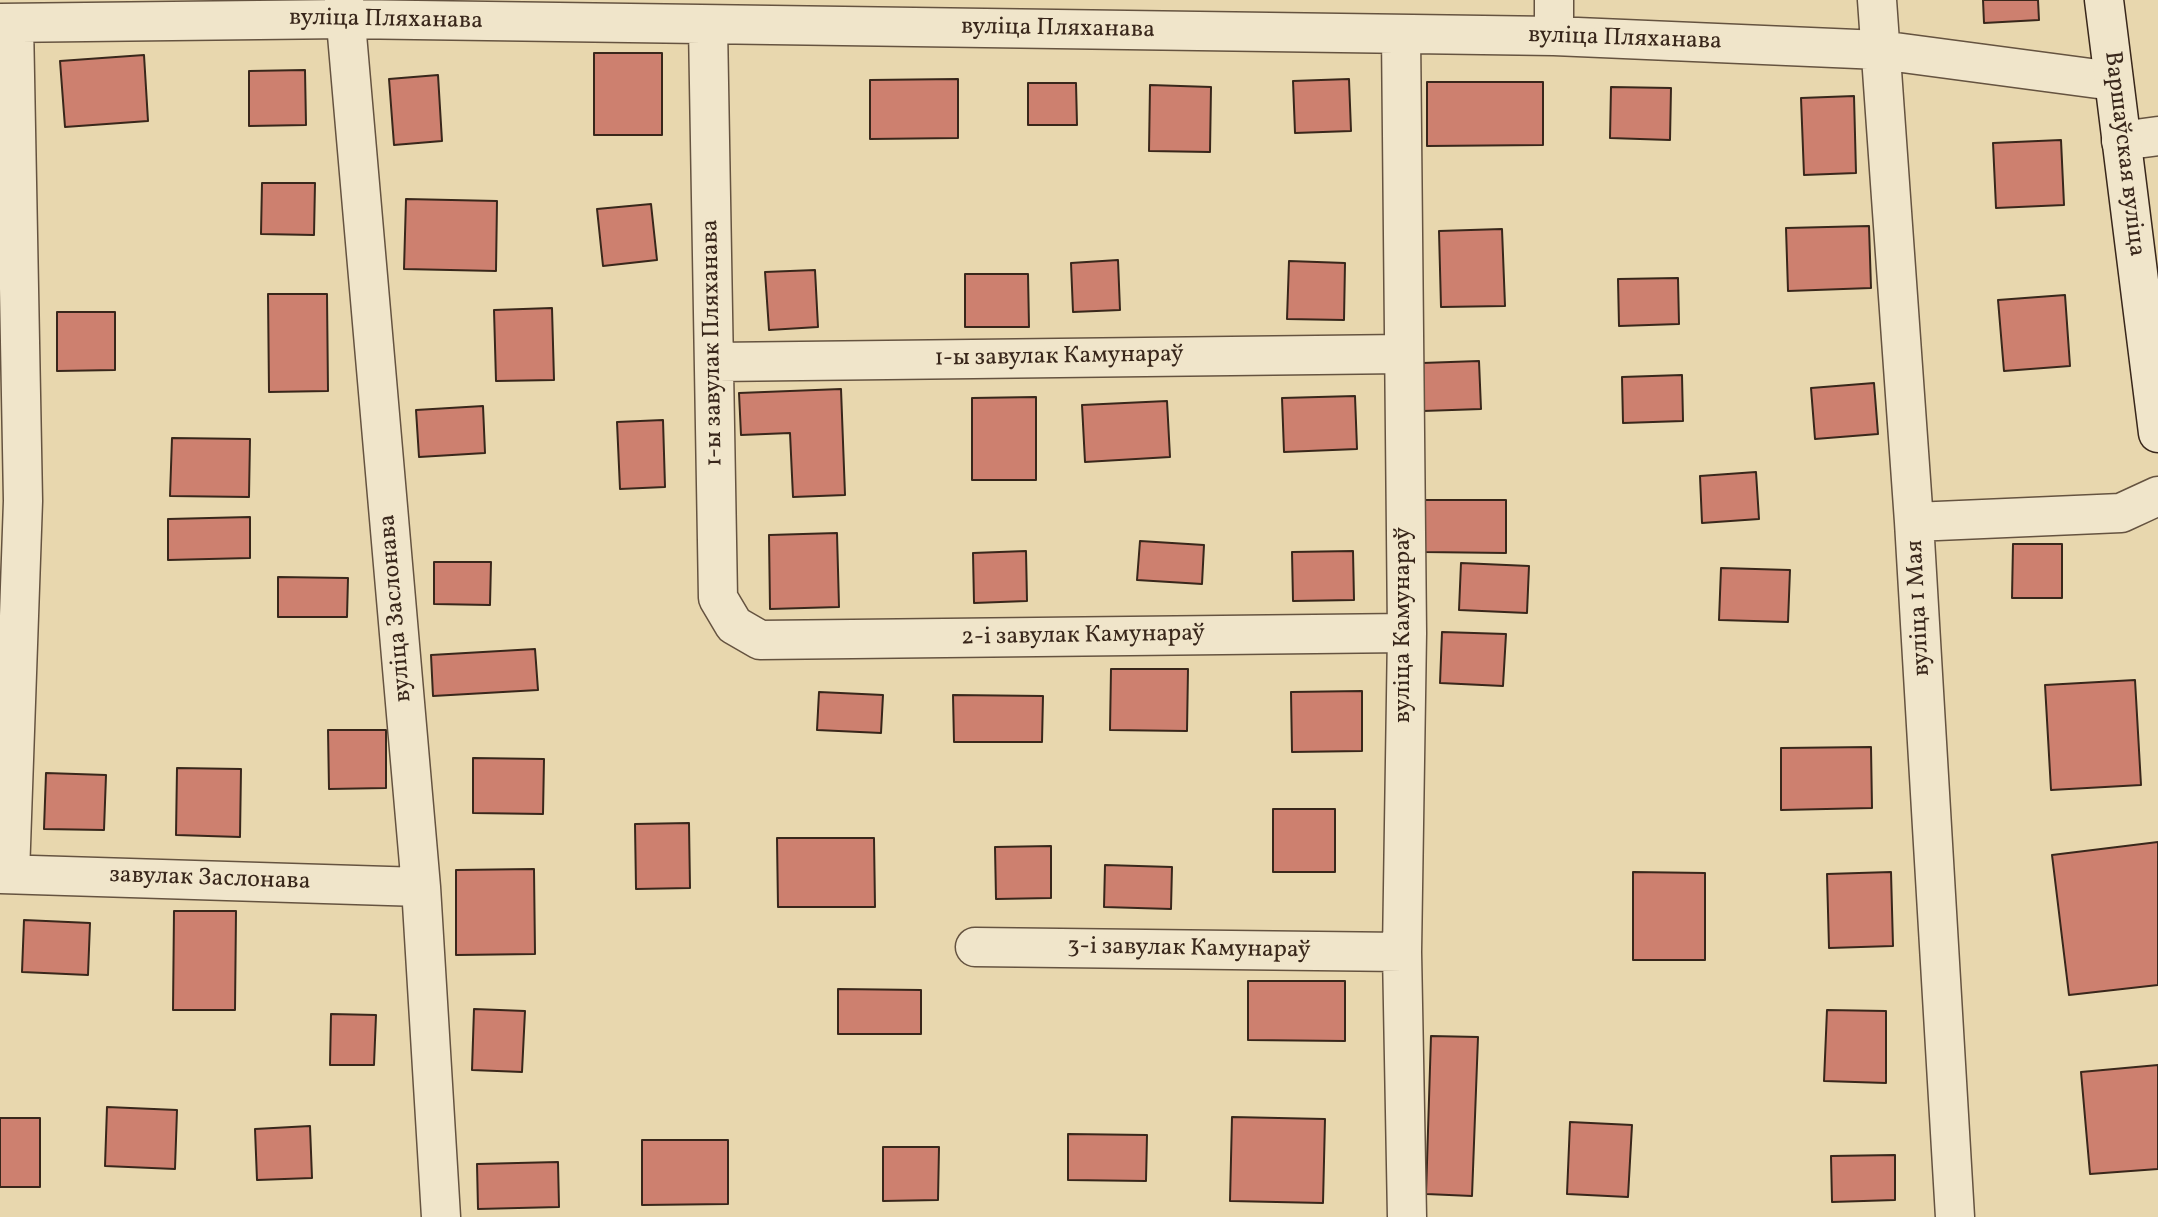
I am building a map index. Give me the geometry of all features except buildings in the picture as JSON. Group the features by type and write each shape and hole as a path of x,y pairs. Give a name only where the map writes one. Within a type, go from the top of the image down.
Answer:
{"street":[{"name":"вуліца 1 Мая","path":"1877,0 1914,522 1955,1217"},
{"name":"Варшаўская вуліца","path":"2104,0 2113,81 2139,138 2158,433"},
{"name":"вуліца Пляханава","path":"7,23 345,10 708,26 1401,34 1554,18 1880,50 2113,81"},
{"name":"вуліца Заслонава","path":"345,10 421,887 441,1217"},
{"path":"5,874 23,501 7,23"},
{"name":"1-ы завулак Пляханава","path":"708,26 718,598 734,625 760,640"},
{"name":"вуліца Камунараў","path":"1401,34 1406,633 1402,952 1406,1217"},
{"name":"1-ы завулак Камунараў","path":"715,362 1403,354"},
{"path":"1914,522 2121,513 2158,496"},
{"name":"2-і завулак Камунараў","path":"760,640 1406,633"},
{"name":"завулак Заслонава","path":"5,874 421,887"},
{"name":"3-і завулак Камунараў","path":"975,947 1402,952"}]}
